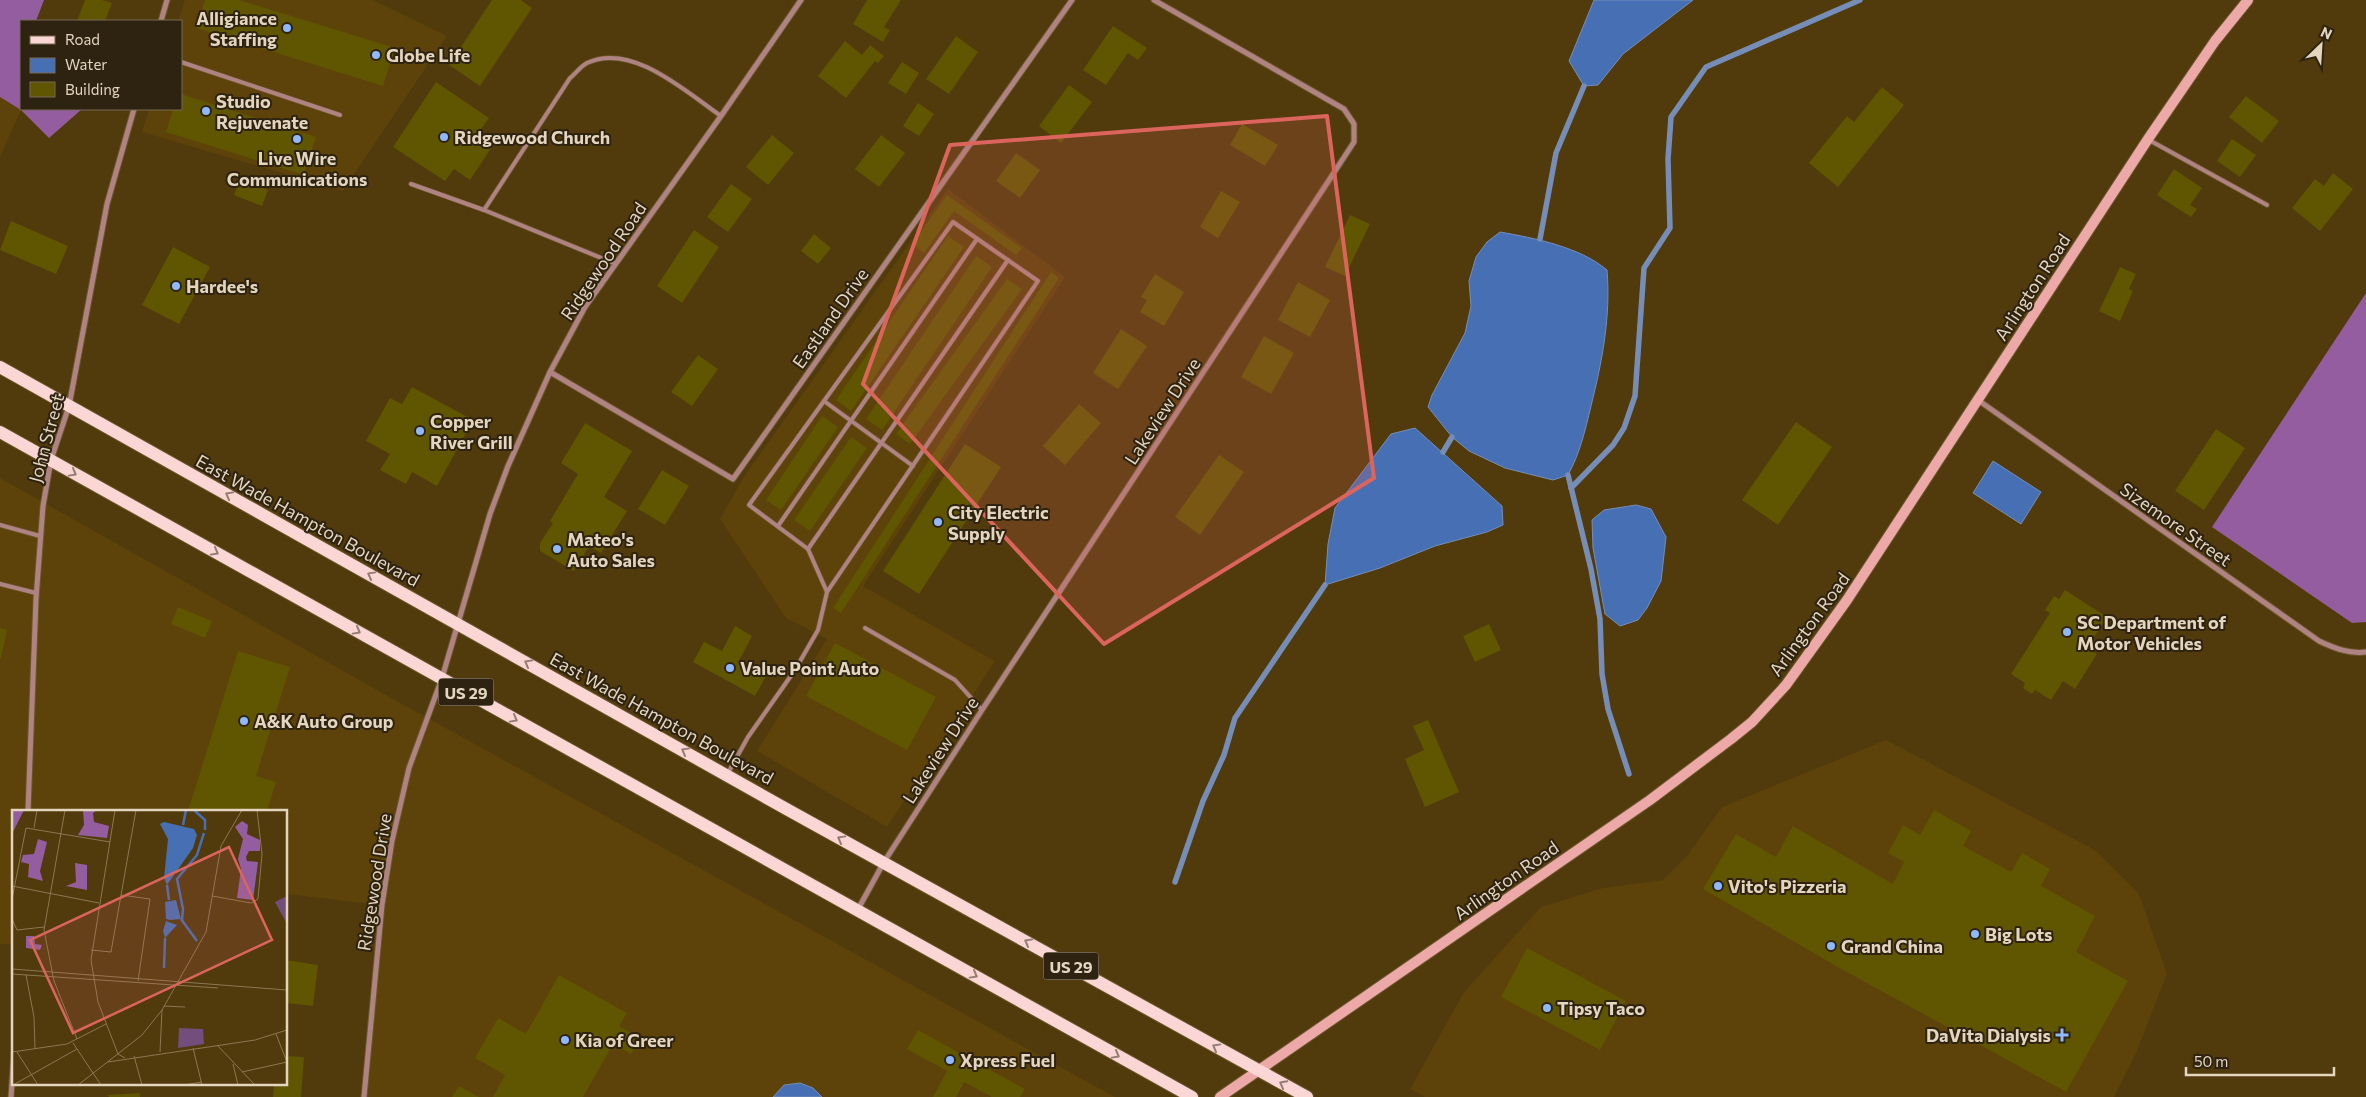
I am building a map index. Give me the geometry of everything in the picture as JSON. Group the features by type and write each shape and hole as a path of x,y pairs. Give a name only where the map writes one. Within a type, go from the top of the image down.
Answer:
{"main road":[{"name":"Arlington Road","path":"1220,1097 1650,800 1752,722 1786,685 1817,643 2148,139 2215,41 2248,0"},
{"name":"East Wade Hampton Boulevard","path":"0,367 727,775 1307,1097"},
{"name":"US 29","path":"0,432 1192,1097"}],"street":[{"path":"161,20 167,0"},
{"name":"Ridgewood Road","path":"442,678 490,514 505,474 550,372 585,307 721,116 800,0"},
{"name":"Eastland Drive","path":"550,372 733,479 1072,0"},
{"name":"Lakeview Drive","path":"857,911 884,862 982,710 1354,142 1354,124 1344,109 1154,0"},
{"name":"John Street","path":"28,810 36,593 40,536 51,460 69,406 107,204 134,110"},
{"name":"Sizemore Street","path":"1978,400 2319,641 2337,649 2356,653 2366,652"},
{"name":"Ridgewood Drive","path":"364,1097 382,905 392,841 410,768 442,678"},
{"path":"11,1097 12,1083"}],"lane":[{"path":"484,210 570,78 586,63 602,58 626,58 661,75 721,116"},
{"path":"182,62 340,115"},
{"path":"2148,139 2268,205"},
{"path":"411,184 484,210 616,264"},
{"path":"727,775 748,737 795,670 818,630 827,592 1038,282 953,222 750,505 808,549 827,592"},
{"path":"778,526 977,240"},
{"path":"808,549 1008,260"},
{"path":"824,402 913,466"},
{"path":"0,525 40,536"},
{"path":"0,584 36,593"},
{"path":"866,628 955,680 982,710"}],"highlighted area":[{"path":"1327,116 1374,478 1104,644 863,384 950,145"}],"shaded area":[{"path":"0,0 44,0 36,20 20,20 20,109 0,97"},
{"path":"185,0 373,0 447,36 343,191 142,132 149,110 182,110 182,20 178,20"},
{"path":"0,97 21,110 0,157"},
{"path":"21,110 81,110 49,138"},
{"path":"948,189 1065,277 863,586 995,661 887,827 757,751 827,639 786,618 720,519 743,478"},
{"path":"2366,293 2366,622 2352,623 2212,527"},
{"path":"0,478 395,700 1115,1097 363,1097 378,905 288,894 288,810 12,810 12,944 0,944"},
{"path":"1886,740 2095,850 2139,894 2167,974 2136,1053 2114,1097 1425,1097 1410,1089 1464,992 1541,907 1603,888 1663,880 1687,856 1722,807"}],"water":[{"path":"1594,0 1693,0 1623,54 1598,85 1584,86 1569,61"},
{"path":"1500,232 1527,237 1570,249 1584,255 1607,270 1608,304 1605,339 1587,424 1579,450 1568,475 1553,480 1505,468 1469,451 1452,437 1428,407 1432,395 1465,333 1471,306 1469,281 1476,257 1487,242"},
{"path":"1415,428 1502,506 1503,525 1487,532 1435,546 1380,568 1325,585 1328,544 1335,508 1391,434"},
{"path":"1993,461 2041,492 2021,524 1973,493"},
{"path":"1636,505 1651,509 1666,537 1661,581 1647,608 1638,620 1620,626 1605,614 1593,548 1592,520 1604,510"},
{"path":"800,1083 813,1088 822,1097 773,1097 784,1085"}],"building":[{"path":"85,0 102,0 112,3 105,20 77,20"},
{"path":"205,0 239,0 395,48 383,86 196,28"},
{"path":"492,0 521,0 532,8 480,86 449,65"},
{"path":"867,0 901,0 884,27 890,30 883,42 853,24"},
{"path":"1113,26 1147,48 1138,60 1128,53 1106,85 1083,70"},
{"path":"956,36 978,52 949,94 926,79"},
{"path":"845,41 862,55 870,45 884,56 878,63 875,61 846,98 818,76"},
{"path":"902,62 919,73 906,94 888,83"},
{"name":"Ridgewood Church","path":"436,82 489,118 479,132 495,142 470,180 454,169 445,181 393,147"},
{"path":"1069,85 1092,102 1061,143 1039,126"},
{"path":"1882,87 1904,105 1838,187 1809,163 1847,116 1854,122"},
{"path":"182,94 316,137 304,175 166,132 173,110 182,110"},
{"path":"2246,96 2279,121 2262,143 2229,117"},
{"path":"918,103 934,114 919,136 903,126"},
{"path":"1242,124 1278,145 1265,166 1230,145"},
{"path":"772,135 794,153 768,185 746,167"},
{"path":"881,135 905,153 879,187 855,169"},
{"path":"2232,139 2256,155 2240,177 2217,161"},
{"path":"1016,153 1040,170 1020,198 996,181"},
{"path":"2174,169 2202,188 2190,205 2197,209 2191,217 2157,195"},
{"path":"2333,173 2353,189 2320,231 2292,208 2315,179 2324,186"},
{"path":"240,179 268,190 262,206 234,195"},
{"path":"731,184 752,199 728,232 707,217"},
{"path":"1221,191 1240,202 1218,238 1200,227"},
{"path":"947,195 1022,248 1016,255 954,211 924,253 912,244"},
{"path":"1350,215 1370,224 1345,276 1325,267"},
{"path":"11,221 68,246 56,274 0,250"},
{"path":"694,230 719,247 682,303 657,286"},
{"path":"814,234 831,248 818,264 801,251"},
{"path":"948,236 964,247 851,411 836,400"},
{"name":"Hardee's","path":"173,247 210,267 179,324 142,305"},
{"path":"976,256 992,267 882,430 866,419"},
{"path":"2120,267 2136,274 2129,289 2133,291 2120,321 2099,311"},
{"path":"1051,272 1059,278 841,613 833,608"},
{"path":"1155,274 1184,292 1164,326 1140,312 1147,300 1141,297"},
{"path":"1007,279 1022,289 910,444 896,434"},
{"path":"1298,282 1330,300 1310,337 1278,320"},
{"path":"1121,329 1147,346 1118,389 1093,373"},
{"path":"1264,336 1294,353 1271,394 1241,377"},
{"path":"698,355 718,369 692,406 671,392"},
{"name":"Copper River Grill","path":"412,387 473,420 437,486 412,472 406,484 380,470 390,454 366,441 390,398 402,404"},
{"path":"1079,404 1101,423 1065,465 1043,446"},
{"path":"822,416 838,427 781,510 766,500"},
{"path":"1796,422 1832,447 1778,525 1742,500"},
{"path":"585,423 632,451 604,497 627,511 601,553 589,546 574,571 540,551 540,543 553,523 550,521 578,474 561,463"},
{"path":"2216,429 2245,448 2204,510 2175,491"},
{"path":"851,437 867,448 810,531 794,520"},
{"path":"965,444 1001,467 919,594 883,571"},
{"path":"1219,455 1244,472 1200,535 1175,517"},
{"path":"662,470 689,486 665,525 638,509"},
{"name":"SC Department of Motor Vehicles","path":"2065,590 2107,617 2087,648 2097,654 2075,689 2063,681 2051,700 2035,690 2032,694 2023,688 2025,683 2011,674 2050,613 2045,610 2054,596 2059,599"},
{"path":"178,607 212,621 205,638 171,624"},
{"path":"1489,624 1501,650 1475,662 1463,636"},
{"path":"735,626 752,636 739,661 766,676 755,696 693,662 704,642 722,651"},
{"path":"0,628 7,630 1,658 0,658"},
{"path":"835,643 936,697 907,750 806,696"},
{"name":"A&K Auto Group","path":"238,651 290,667 256,776 276,782 267,810 188,810"},
{"path":"1428,720 1459,792 1425,807 1405,759 1424,750 1413,726"},
{"name":"Big Lots","path":"1934,810 1971,831 1963,846 2011,872 2022,853 2050,869 2041,886 2095,916 2076,952 2128,981 2066,1092 1843,970 1703,889 1736,834 1776,857 1793,826 1893,884 1904,862 1888,853 1903,825 1920,835"},
{"path":"1527,948 1626,1001 1600,1050 1501,997"},
{"path":"288,960 318,965 313,1006 288,1003"},
{"path":"559,975 627,1013 619,1026 640,1038 631,1054 613,1044 583,1097 493,1097 505,1075 475,1058 498,1018 526,1034"},
{"name":"Xpress Fuel","path":"918,1030 1025,1089 1020,1097 992,1097 964,1082 956,1097 933,1097 947,1071 907,1049"},
{"path":"288,1056 304,1057 301,1097 273,1097 274,1084 288,1084"},
{"path":"459,1086 479,1097 452,1097"},
{"path":"140,1093 140,1097 109,1097 108,1095"}],"waterway":[{"path":"1571,488 1613,445 1624,428 1635,396 1644,268 1670,228 1668,159 1671,117 1706,67 1860,0"},
{"path":"1540,239 1556,153 1584,86"},
{"path":"1443,452 1452,437"},
{"path":"1568,475 1591,569 1600,619 1602,674 1608,709 1629,774"},
{"path":"1175,882 1203,801 1224,755 1235,718 1325,585"}],"place":[{"name":"Alligiance Staffing","path":"287,28"},
{"name":"Globe Life","path":"376,55"},
{"name":"Studio Rejuvenate","path":"206,111"},
{"name":"Ridgewood Church","path":"444,137"},
{"name":"Live Wire Communications","path":"297,139"},
{"name":"Hardee's","path":"176,286"},
{"name":"Copper River Grill","path":"420,431"},
{"name":"City Electric Supply","path":"938,522"},
{"name":"Mateo's Auto Sales","path":"557,549"},
{"name":"SC Department of Motor Vehicles","path":"2067,632"},
{"name":"Value Point Auto","path":"730,668"},
{"name":"A&K Auto Group","path":"244,721"},
{"name":"Vito's Pizzeria","path":"1718,886"},
{"name":"Big Lots","path":"1975,934"},
{"name":"Grand China","path":"1831,946"},
{"name":"Tipsy Taco","path":"1547,1008"},
{"name":"DaVita Dialysis","path":"2062,1035"},
{"name":"Kia of Greer","path":"565,1040"},
{"name":"Xpress Fuel","path":"950,1060"}]}
